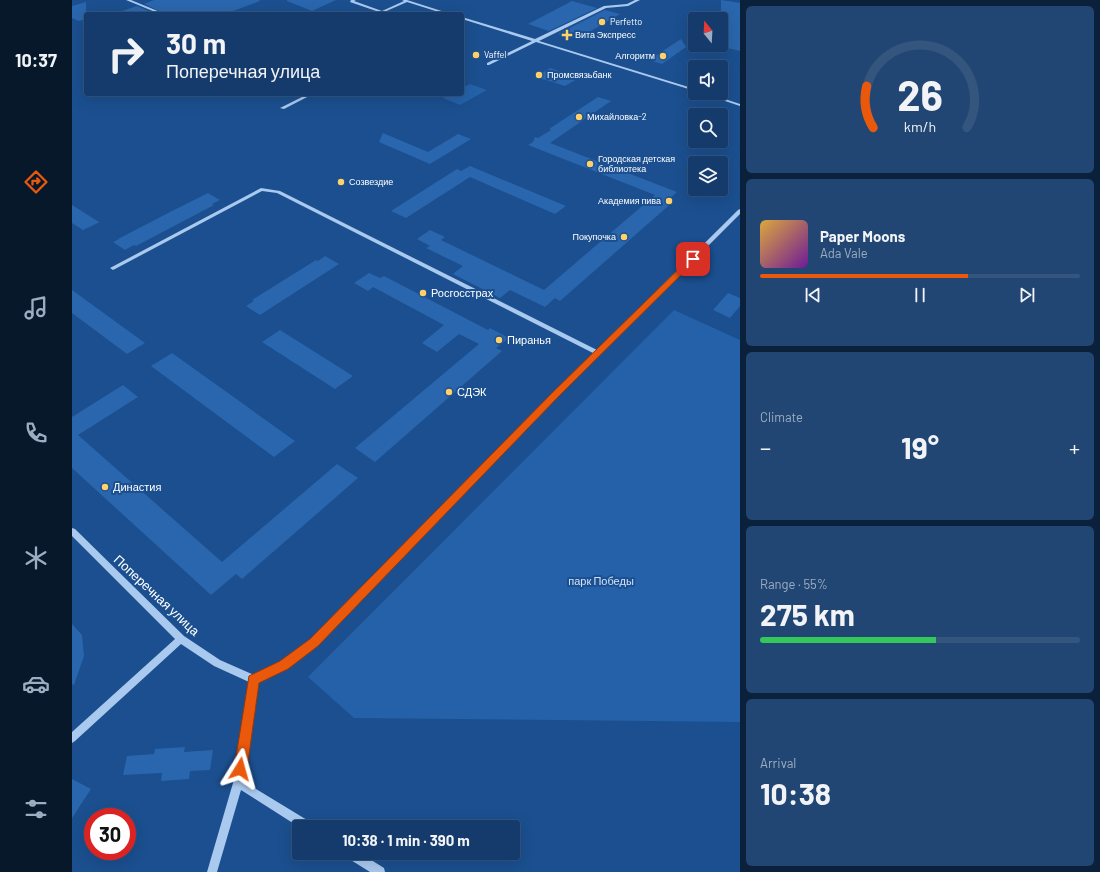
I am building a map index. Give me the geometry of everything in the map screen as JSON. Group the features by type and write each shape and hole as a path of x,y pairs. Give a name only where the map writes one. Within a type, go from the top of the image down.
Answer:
{"street":[{"path":"128,0 159,12"},
{"path":"354,0 351,1 382,12 405,0 443,12"},
{"path":"488,64 605,7 628,5 638,0"},
{"path":"464,19 688,88"},
{"path":"282,108 307,96"},
{"path":"727,100 740,104"},
{"path":"113,268 261,189 278,192 598,353"},
{"path":"212,872 238,783 254,680 284,665 314,642 740,211"},
{"name":"Поперечная улица","path":"72,532 181,639 217,663 254,680"},
{"path":"72,738 181,639"},
{"path":"238,783 297,820"},
{"path":"361,860 380,872"}],"green space":[{"path":"470,84 487,90 460,105 443,98 447,96 464,96 464,87"},
{"name":"парк Победы","path":"674,310 740,340 740,722 354,718 308,677"}],"building":[{"path":"154,0 260,1 230,12 162,12 144,4"},
{"path":"287,0 336,0 312,11"},
{"path":"721,0 740,3 740,51 728,48 728,12 721,12"},
{"path":"572,1 597,8 549,31 528,24"},
{"path":"86,2 84,20 79,21 72,18 72,6"},
{"path":"137,6 151,12 119,12"},
{"path":"605,10 620,14 577,39 558,34"},
{"path":"681,39 686,47 662,64 649,60"},
{"path":"550,68 579,78 565,86 536,77"},
{"path":"598,97 611,101 550,143 677,192 669,199 674,201 560,301 555,298 545,307 510,290 500,298 453,274 463,266 426,248 430,246 417,239 430,230 445,237 441,240 544,290 655,195 528,145 533,142 535,137 538,138 551,130 549,129"},
{"path":"383,133 428,152 458,134 471,139 430,164 379,142"},
{"path":"470,166 566,206 555,214 470,177 406,218 391,211 457,169 461,171"},
{"path":"208,193 220,200 212,204 214,205 136,246 134,245 125,250 113,242 170,212"},
{"path":"72,205 100,222 83,230 72,223"},
{"path":"325,256 339,264 260,315 246,306 254,301 252,300 316,260 318,261"},
{"path":"369,273 380,278 384,276 488,330 490,328 509,338 496,348 502,351 375,462 355,448 479,344 459,334 437,352 422,343 444,325 373,287 368,291 354,283"},
{"path":"72,290 145,343 127,354 72,313"},
{"path":"728,293 740,298 740,306 730,318 713,310"},
{"path":"280,330 353,376 335,389 262,342"},
{"path":"172,353 295,441 274,457 151,366"},
{"path":"123,385 138,397 78,435 222,562 337,464 358,478 242,579 236,574 211,595 72,468 72,417"},
{"path":"72,624 82,635 84,656 74,685 72,684"},
{"path":"185,747 184,752 213,750 210,770 190,771 189,779 161,781 162,773 123,775 127,756 154,754 155,749"},
{"path":"72,779 91,789 72,818"}],"place":[{"name":"Perfetto","path":"602,22"},
{"name":"Вита Экспресс","path":"567,35"},
{"name":"Vaffel","path":"476,55"},
{"name":"Алгоритм","path":"663,56"},
{"name":"Промсвязьбанк","path":"539,75"},
{"name":"Михайловка-2","path":"579,117"},
{"name":"Городская детская библиотека","path":"590,164"},
{"name":"Созвездие","path":"341,182"},
{"name":"Академия пива","path":"669,201"},
{"name":"Покупочка","path":"624,237"},
{"name":"Росгосстрах","path":"423,293"},
{"name":"Пиранья","path":"499,340"},
{"name":"СДЭК","path":"449,392"},
{"name":"Династия","path":"105,487"}],"route":[{"path":"240,769 254,680 284,665 314,642 556,394 693,259"}]}
